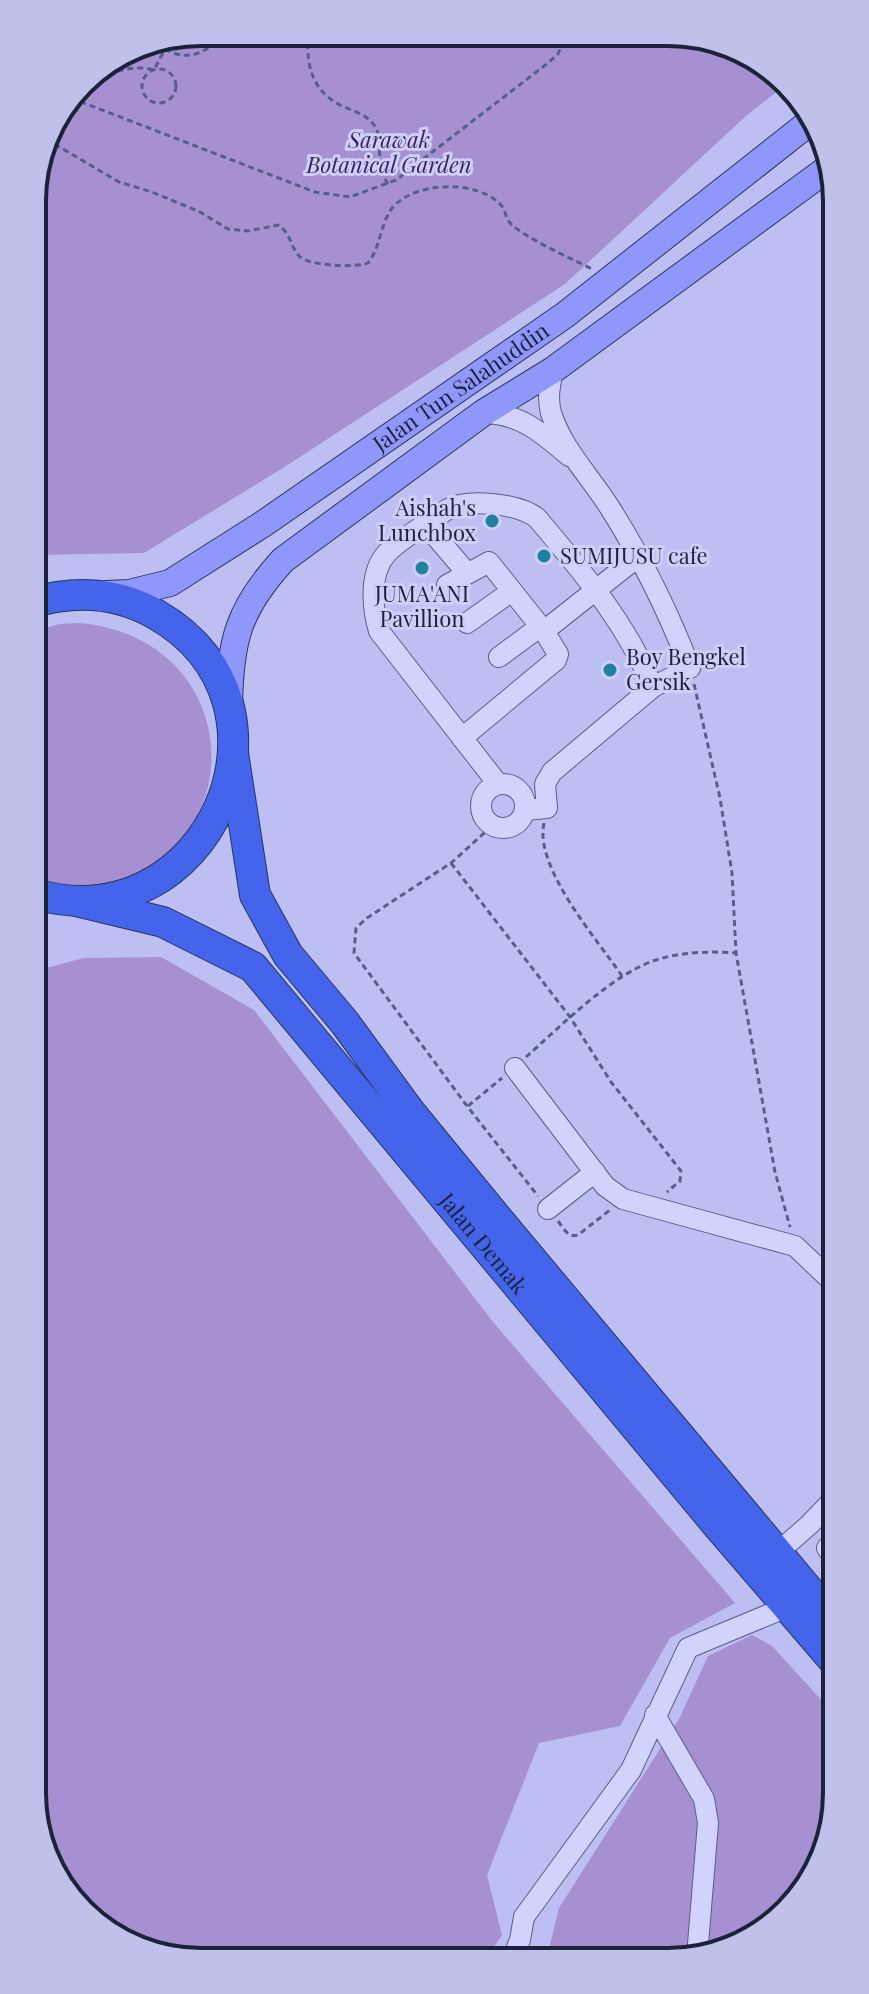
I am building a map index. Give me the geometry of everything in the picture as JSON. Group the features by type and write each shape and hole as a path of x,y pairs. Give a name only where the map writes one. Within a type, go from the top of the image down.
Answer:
{"highway":[{"path":"46,909 70,901 128,894 153,883 185,860 202,840 222,805 230,780 233,753 229,711 221,687 194,645 175,627 154,613 107,597 52,597"},
{"name":"Jalan Demak","path":"233,753 255,895 288,955 496,1217 823,1608"},
{"name":"Jalan Demak","path":"46,896 163,922 253,967 823,1648"}],"main road":[{"name":"Jalan Tun Salahuddin","path":"52,597 141,590 170,583 186,574 565,315 804,127"},
{"name":"Jalan Tun Salahuddin","path":"229,711 229,673 234,640 246,608 260,585 283,560 483,413 553,370 821,174"}],"street":[{"path":"525,810 547,808 545,784 552,772 653,687 690,668 665,604 639,556 608,504 572,458 551,413 548,395 553,370"},
{"path":"483,413 519,418 572,458"},
{"path":"498,784 379,631 375,617 375,573 387,553 457,504 471,502 528,511 537,518 596,589 631,639 653,687"},
{"path":"426,525 467,573"},
{"path":"499,657 639,556"},
{"path":"447,585 489,562 557,650 556,660 462,738"},
{"path":"467,623 512,591"},
{"path":"498,784 513,786 523,796 525,810 518,822 505,829 486,821 480,806 485,792 498,784"},
{"path":"515,1068 605,1186 623,1199 795,1246 823,1273"},
{"path":"548,1209 595,1172"},
{"path":"777,1553 823,1510"},
{"path":"517,1948 524,1917 631,1770 688,1648 787,1607"},
{"path":"655,1715 704,1799 707,1811 698,1945"},
{"path":"571,1834 613,1777 631,1770"}],"path":[{"path":"167,50 175,55 197,55 208,46"},
{"path":"307,46 311,76 321,91 372,122 380,143 380,169 388,184"},
{"path":"82,102 315,192 350,197 396,180 548,63 561,46"},
{"path":"113,73 131,67 154,70 165,70 174,79 174,94 165,102 150,100 143,90 143,81 154,70 164,51"},
{"path":"57,145 119,182 200,212 228,229 248,231 278,225 286,230 305,260 350,267 368,263 386,217 395,205 408,195 453,185 483,193 499,204 512,226 609,279"},
{"path":"690,668 720,798 732,873 736,953 775,1172 795,1246"},
{"path":"547,808 541,837 551,873 623,977"},
{"path":"492,826 451,863 356,928 354,953 467,1106 568,1234 578,1235 623,1199"},
{"path":"451,863 570,1017 611,1082 681,1171 680,1181 650,1205"},
{"path":"467,1106 515,1068 570,1017 623,977 655,960 688,954 736,953"}],"green space":[{"name":"Sarawak Botanical Garden","path":"201,46 668,46 718,54 745,67 777,92 747,115 565,284 283,468 144,553 46,555 47,181 58,142 72,115 115,72 151,54"},
{"path":"79,623 133,637 173,664 199,701 211,743 208,787 190,828 157,862 108,885 82,886 46,881 46,628"},
{"path":"161,957 254,1010 493,1322 735,1603 670,1638 620,1726 539,1743 487,1875 502,1935 493,1948 201,1948 161,1943 107,1916 78,1887 58,1852 51,1833 46,1793 46,968 84,958"},
{"path":"752,1635 772,1646 823,1702 823,1803 818,1833 807,1861 797,1879 770,1909 745,1927 708,1943 668,1948 549,1948 559,1908 679,1719 708,1656"}],"place":[{"name":"Aishah's Lunchbox","path":"492,521"},
{"name":"SUMIJUSU cafe","path":"544,556"},
{"name":"JUMA'ANI Pavillion","path":"422,568"},
{"name":"Boy Bengkel Gersik","path":"610,670"}]}
